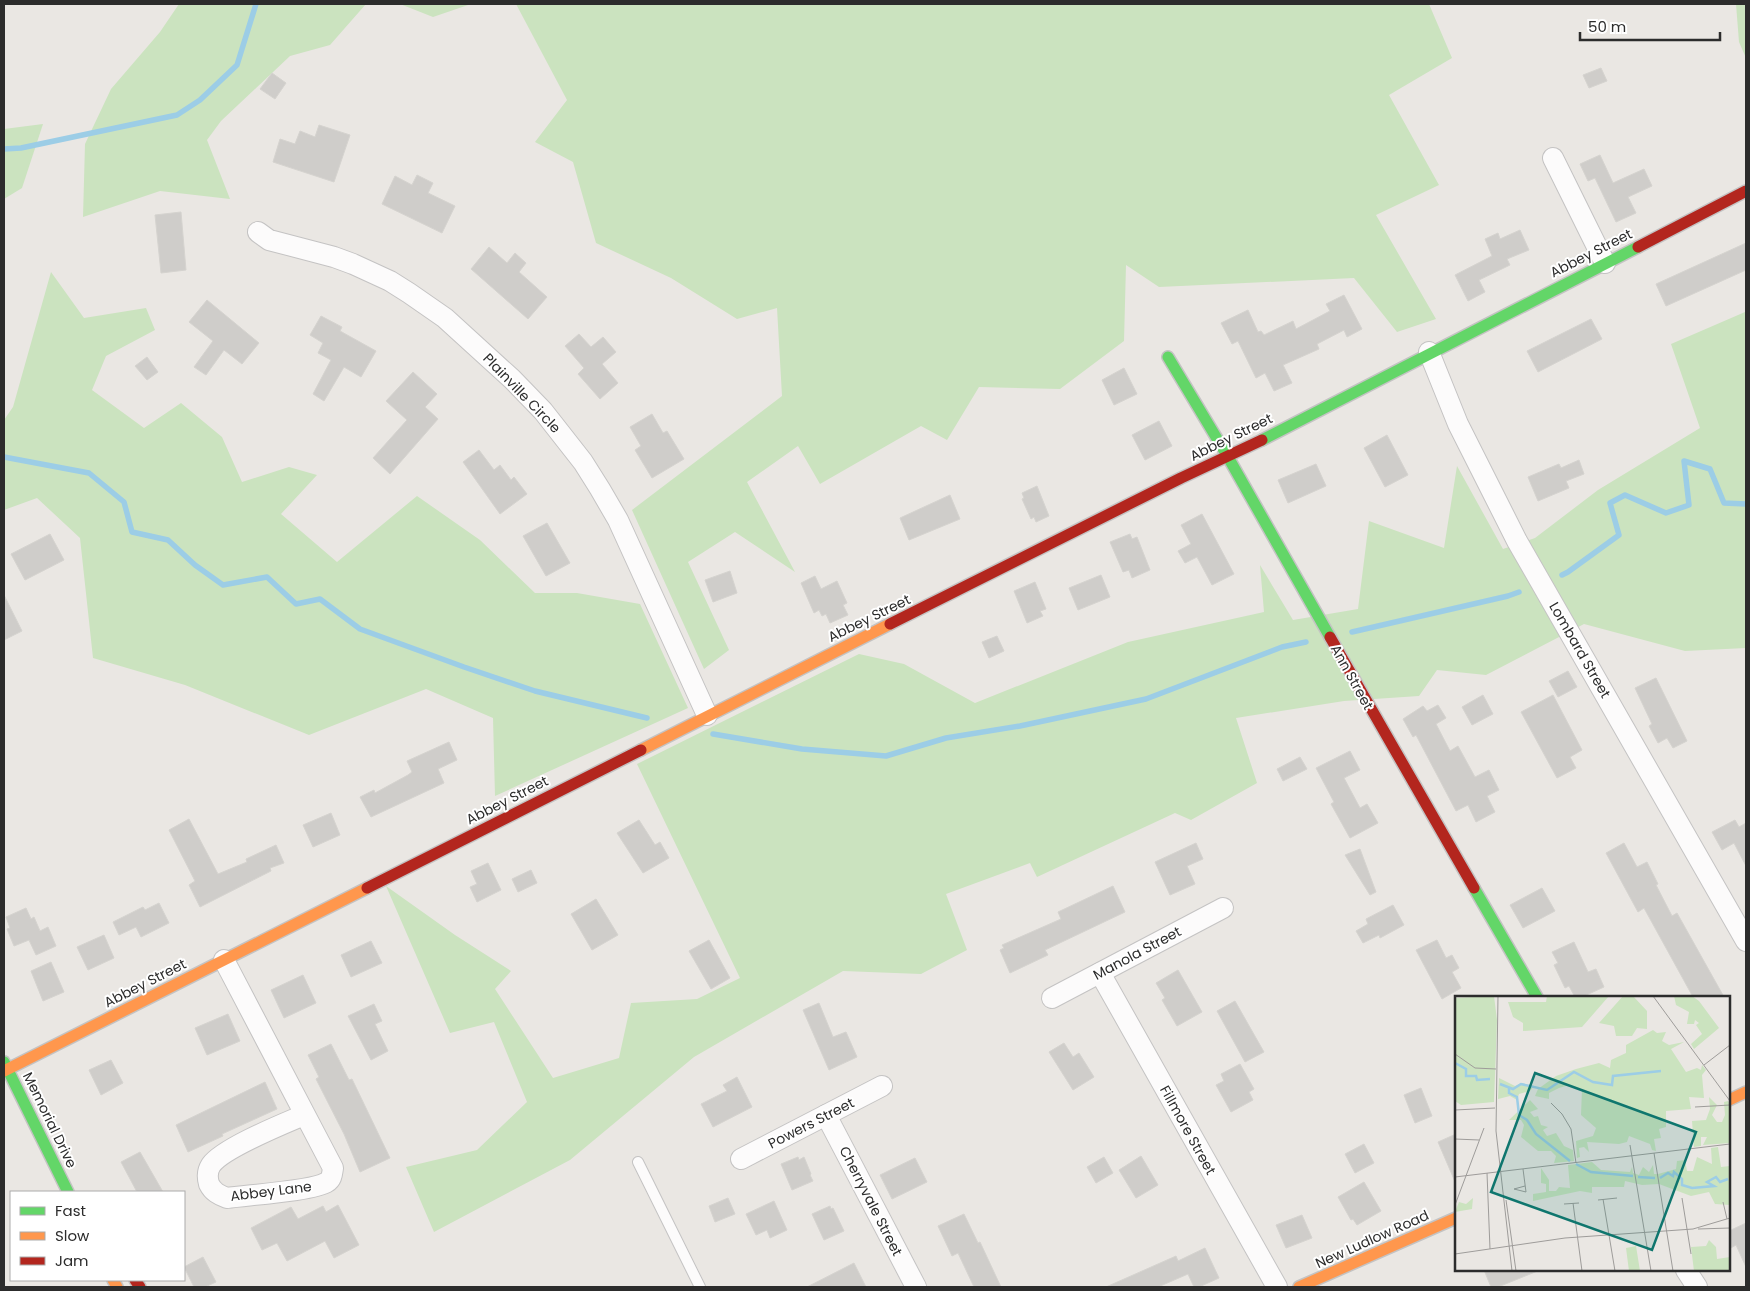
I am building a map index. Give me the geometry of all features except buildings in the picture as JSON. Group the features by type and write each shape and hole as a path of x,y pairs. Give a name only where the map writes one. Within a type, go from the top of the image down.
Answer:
{"street":[{"path":"1553,158 1604,263"},
{"name":"Abbey Street","path":"5,1068 224,960 1181,478 1228,457 1429,352 1746,191"},
{"name":"Plainville Circle","path":"258,232 270,240 334,257 390,281 445,318 512,379 543,411 583,462 618,520 708,715"},
{"name":"Lombard Street","path":"1429,352 1458,424 1516,542 1746,941"},
{"name":"Ann Street","path":"1168,357 1228,457 1377,722 1536,996"},
{"name":"Manola Street","path":"1052,998 1223,908"},
{"name":"Abbey Lane","path":"224,960 333,1168 332,1176 321,1185 292,1190 227,1198 217,1194 211,1188 208,1172 211,1164 221,1156 241,1144 304,1115"},
{"name":"Fillmore Street","path":"1100,972 1277,1287"},
{"name":"Memorial Drive","path":"5,1068 67,1191"},
{"name":"Powers Street","path":"741,1159 882,1086"},
{"path":"1730,1100 1746,1092"},
{"name":"Cherryvale Street","path":"826,1115 916,1287"},
{"name":"New Ludlow Road","path":"1299,1287 1455,1218"},
{"path":"1687,1271 1696,1287"}],"lane":[{"path":"638,1162 700,1287"}],"green space":[{"path":"179,4 366,4 330,45 290,56 221,121 207,140 230,199 160,191 83,217 85,144 111,89 160,32"},
{"path":"400,4 471,4 433,17"},
{"path":"516,4 1429,4 1452,58 1389,95 1439,185 1376,215 1436,319 1397,332 1354,278 1159,287 1126,265 1124,341 1060,389 979,387 947,440 921,426 820,484 798,446 747,482 795,572 735,532 688,562 729,650 704,669 632,510 782,396 777,308 737,319 671,278 596,243 573,162 535,142 567,100"},
{"path":"1736,4 1746,4 1746,58 1739,42"},
{"path":"43,124 22,188 4,199 4,129"},
{"path":"51,272 84,318 146,308 155,330 106,356 92,390 144,428 181,403 222,437 242,482 289,467 317,475 281,514 337,562 417,496 480,540 535,593 577,593 640,604 688,708 495,796 493,718 426,689 309,735 185,685 93,658 80,538 37,498 4,510 4,420 13,407"},
{"path":"1745,312 1746,648 1685,651 1584,624 1486,675 1437,670 1419,696 1344,701 1236,718 1257,783 1191,820 1175,813 1037,877 1030,863 946,894 967,950 921,974 843,971 694,1057 570,1160 434,1232 406,1167 477,1150 527,1102 494,1022 450,1033 386,886 455,935 511,971 495,989 553,1078 619,1058 631,1003 697,999 740,978 637,764 859,654 904,664 975,703 1128,642 1264,612 1260,565 1293,620 1358,609 1369,521 1444,548 1457,466 1503,549 1535,538 1598,490 1700,428 1671,344"}],"waterway":[{"path":"4,149 21,148 177,115 200,100 237,65 256,4"},
{"path":"4,457 89,473 124,502 132,532 168,540 195,565 223,585 267,577 296,604 320,599 360,629 535,691 647,718"},
{"path":"1562,575 1619,535 1610,503 1625,495 1666,513 1689,505 1684,461 1710,469 1724,503 1746,504"},
{"path":"1352,632 1519,592"},
{"path":"713,734 802,749 886,756 946,738 1020,726 1146,699 1282,647 1306,642"}],"traffic: fast":[{"path":"1262,440 1638,247"},
{"path":"1168,357 1228,457 1330,637"},
{"path":"1474,888 1536,996"},
{"path":"4,1062 68,1191"}],"traffic: slow":[{"path":"641,750 890,624"},
{"path":"4,1071 367,888"},
{"path":"1730,1100 1746,1092"},
{"path":"1299,1287 1455,1218"},
{"path":"114,1281 117,1287"}],"traffic: jam":[{"path":"1638,247 1746,191"},
{"path":"890,624 1181,478 1262,440"},
{"path":"1330,637 1474,888"},
{"path":"367,888 641,750"},
{"path":"136,1281 140,1287"}]}
